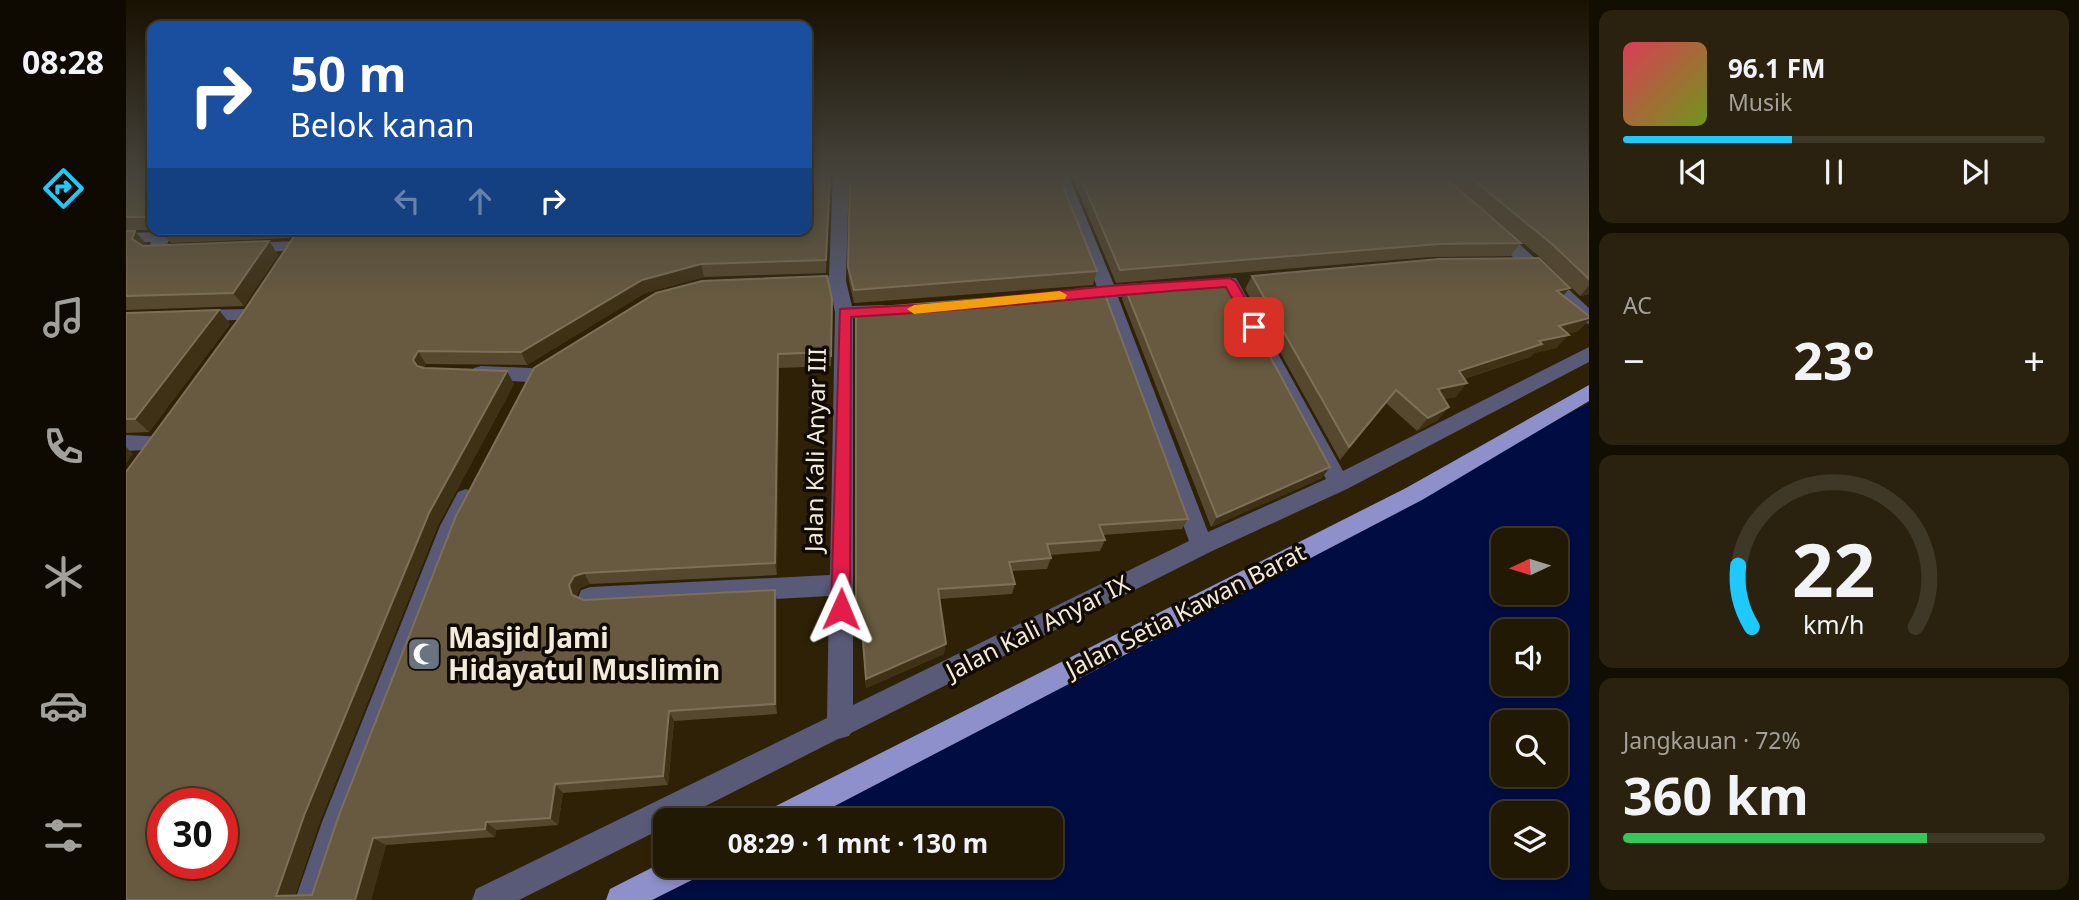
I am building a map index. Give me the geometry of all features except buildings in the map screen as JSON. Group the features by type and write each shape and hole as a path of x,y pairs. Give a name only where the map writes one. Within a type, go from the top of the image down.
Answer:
{"main road":[{"name":"Jalan Setia Kawan Barat","path":"801,808 1415,494 1589,391"},
{"path":"621,900 664,878"}],"street":[{"name":"Jalan Kali Anyar III","path":"839,216 837,281 844,312 840,727"},
{"path":"1078,216 1109,290 1170,464 1202,545"},
{"path":"1481,219 1534,264 1589,318"},
{"path":"280,269 302,235"},
{"path":"126,238 163,237 154,252 186,250"},
{"path":"227,249 295,246"},
{"path":"1506,265 1534,264"},
{"path":"784,283 837,281"},
{"path":"1055,296 1236,282 1339,483"},
{"path":"183,316 254,309 235,337"},
{"path":"844,312 908,310"},
{"name":"Jalan Kali Anyar IX","path":"487,900 1202,545 1339,483 1589,354"},
{"path":"461,372 537,372 519,398"},
{"path":"126,443 162,438 142,464"},
{"path":"310,900 336,822 451,526 476,480"},
{"path":"590,598 841,585"}],"shaded area":[{"path":"1589,403 1589,900 653,900 694,878 1063,878 1063,808 827,808"}],"slow traffic":[{"path":"914,309 1060,295"}],"place":[{"name":"Masjid Jami Hidayatul Muslimin","path":"424,654"}],"route":[{"path":"841,609 844,312 934,309 1109,290 1230,282 1254,327"}]}
